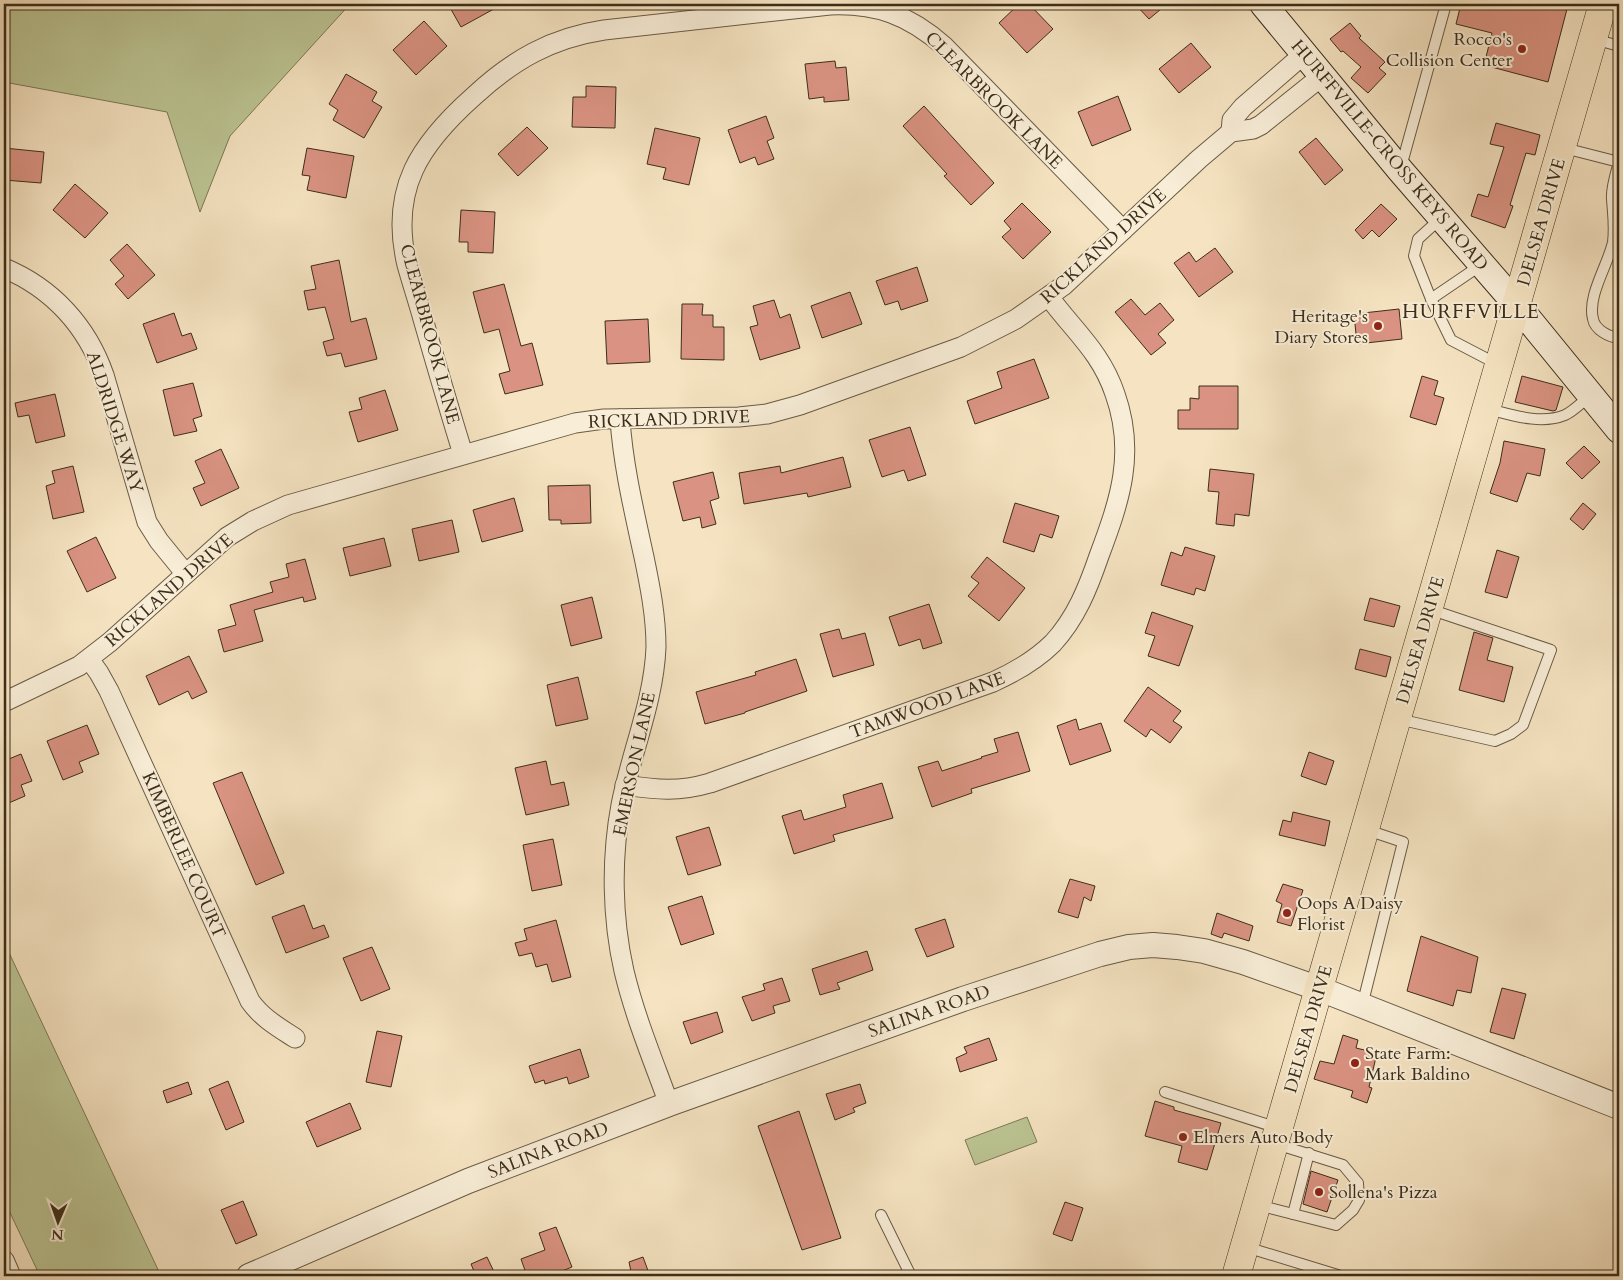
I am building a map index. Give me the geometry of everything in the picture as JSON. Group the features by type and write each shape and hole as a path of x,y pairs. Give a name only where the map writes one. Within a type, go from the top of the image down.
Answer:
{"main road":[{"name":"HURFFVILLE-CROSS KEYS ROAD","path":"1263,4 1400,170 1517,304 1619,430"},
{"name":"DELSEA DRIVE","path":"1236,1276 1603,4"}],"street":[{"name":"CLEARBROOK LANE","path":"463,454 407,266 402,224 405,194 414,169 426,147 439,130 466,103 508,68 542,48 569,37 604,30 830,5 866,6 893,13 922,29 944,46 1123,230"},
{"name":"RICKLAND DRIVE","path":"4,702 64,675 89,659 227,537 267,514 298,502 566,425 593,420 754,416 784,410 955,349 998,329 1063,286 1199,159 1231,132 1232,120 1242,106 1304,54"},
{"path":"1231,132 1253,129 1261,125 1322,76"},
{"name":"ALDRIDGE WAY","path":"4,268 49,295 72,317 88,340 104,375 145,516 159,541 185,574"},
{"name":"TAMWOOD LANE","path":"625,785 670,790 710,783 993,682 1018,670 1037,657 1053,642 1078,608 1089,585 1113,519 1122,486 1125,443 1119,406 1104,366 1088,343 1049,297"},
{"name":"EMERSON LANE","path":"620,419 623,455 651,591 656,634 655,661 650,689 625,785 618,820 615,866 616,904 624,972 637,1015 669,1104"},
{"name":"KIMBERLEE COURT","path":"89,659 109,691 250,1001 265,1018 295,1038"},
{"name":"SALINA ROAD","path":"249,1276 468,1180 669,1104 963,999 1100,954 1129,947 1169,946 1204,951 1243,962 1320,989 1619,1107"},
{"path":"4,1260 11,1276"}],"lane":[{"path":"1400,170 1446,4"},
{"path":"1593,39 1619,46"},
{"path":"1562,148 1619,161 1617,178 1611,198 1617,230 1593,301 1592,319 1596,328 1614,338 1619,338"},
{"path":"1441,218 1418,239 1414,256 1431,299 1451,340 1500,365"},
{"path":"1431,299 1482,264"},
{"path":"1487,408 1520,418 1552,418 1566,414 1591,395"},
{"path":"1398,719 1494,741 1511,734 1523,725 1551,650 1429,609"},
{"path":"1362,1006 1403,842 1366,829"},
{"path":"1165,1092 1277,1136 1309,1153 1344,1165 1358,1183 1358,1200 1353,1210 1336,1224 1257,1205"},
{"path":"1293,1214 1309,1153"},
{"path":"881,1215 911,1276"},
{"path":"1245,1246 1341,1276"}],"green space":[{"path":"4,4 350,4 230,136 200,212 167,112 4,82"},
{"path":"4,942 161,1276 40,1276 4,1200"},
{"path":"1027,1117 1037,1142 975,1165 965,1140"}],"building":[{"path":"448,4 503,4 461,27"},
{"path":"1019,4 1029,4 1053,29 1027,53 999,23"},
{"path":"1135,4 1167,4 1149,19"},
{"name":"Rocco's Collision Center","path":"1461,4 1548,4 1567,9 1548,82 1484,65 1492,33 1456,24"},
{"path":"424,21 447,46 416,75 393,50"},
{"path":"1350,23 1361,36 1359,38 1385,62 1379,68 1386,74 1368,93 1351,78 1361,67 1343,51 1341,52 1330,39"},
{"path":"1191,43 1211,67 1179,93 1159,69"},
{"path":"835,61 836,68 846,67 849,100 824,102 824,97 809,99 805,64"},
{"path":"346,74 377,92 372,101 382,107 364,138 333,120 338,110 329,104"},
{"path":"586,86 616,87 615,128 572,127 573,97 586,97"},
{"path":"1118,96 1131,130 1092,146 1078,112"},
{"path":"924,106 994,183 971,205 944,176 947,174 903,126"},
{"path":"766,116 774,138 767,141 774,159 758,165 755,157 740,163 728,130"},
{"path":"1496,123 1540,135 1535,155 1526,153 1510,205 1513,206 1505,228 1471,216 1478,194 1488,197 1504,147 1490,144"},
{"path":"527,127 548,148 518,176 498,154"},
{"path":"655,128 700,138 689,185 663,179 666,168 647,164"},
{"path":"1316,138 1343,170 1325,185 1299,152"},
{"path":"4,148 44,152 41,183 4,180"},
{"path":"307,148 354,156 346,198 307,190 310,176 302,175"},
{"path":"75,184 108,213 85,238 53,210"},
{"path":"1022,203 1051,232 1023,259 1002,237 1011,229 1004,221"},
{"path":"1381,204 1397,219 1379,237 1372,230 1363,239 1355,230"},
{"path":"461,210 495,212 493,253 468,252 468,242 459,242"},
{"path":"127,244 155,275 128,299 115,284 124,276 110,260"},
{"path":"1215,248 1233,272 1199,297 1174,263 1189,252 1196,262"},
{"path":"339,260 351,322 366,318 377,359 345,367 341,353 327,356 323,342 334,339 325,307 308,310 304,291 316,289 311,266"},
{"path":"917,267 928,301 901,310 898,301 885,305 876,281"},
{"path":"504,284 521,346 532,343 543,385 505,394 499,374 510,371 499,329 484,333 473,292"},
{"path":"850,292 862,324 822,338 811,306"},
{"path":"1131,299 1145,315 1160,303 1174,320 1158,334 1166,343 1151,355 1115,312"},
{"path":"774,300 780,318 790,314 800,348 760,360 750,327 758,325 753,306"},
{"path":"682,304 703,304 702,315 713,315 713,327 724,327 724,360 681,359"},
{"name":"Heritage's Diary Stores","path":"1399,309 1402,339 1357,344 1354,314"},
{"path":"174,313 182,336 191,333 197,349 157,363 143,324"},
{"path":"648,319 650,362 607,364 605,321"},
{"path":"1034,359 1049,398 975,424 967,401 1002,388 997,372"},
{"path":"1422,376 1438,381 1434,395 1444,398 1436,425 1410,417"},
{"path":"1522,376 1563,387 1556,410 1553,411 1515,402"},
{"path":"193,383 202,416 193,419 197,431 174,436 163,390"},
{"path":"1199,386 1238,386 1238,429 1178,429 1178,410 1190,410 1190,398 1199,399"},
{"path":"385,390 398,430 358,442 349,412 362,409 359,398"},
{"path":"55,394 65,436 36,443 29,415 18,417 15,403"},
{"path":"910,427 926,475 908,481 904,470 882,477 869,440"},
{"path":"1504,441 1545,449 1540,476 1527,473 1517,502 1490,493 1500,463"},
{"path":"1584,446 1600,462 1582,479 1566,463"},
{"path":"221,449 239,488 201,506 193,488 205,483 195,461"},
{"path":"843,457 851,487 808,497 807,493 744,504 739,473 780,466 781,473"},
{"path":"73,466 84,512 53,519 46,486 55,483 52,471"},
{"path":"1210,469 1254,474 1249,516 1235,514 1234,526 1216,524 1219,492 1208,491"},
{"path":"713,472 719,498 710,501 716,524 702,528 700,517 683,521 673,482"},
{"path":"590,485 591,523 561,524 561,520 549,520 548,486"},
{"path":"514,498 523,531 482,542 473,510"},
{"path":"1015,503 1059,516 1052,538 1040,534 1034,552 1003,542"},
{"path":"1583,503 1596,514 1583,530 1570,519"},
{"path":"452,520 459,552 419,561 412,529"},
{"path":"96,537 116,578 87,592 67,551"},
{"path":"384,538 391,566 350,576 343,548"},
{"path":"1185,547 1215,556 1205,591 1196,588 1194,595 1161,585 1171,552 1182,556"},
{"path":"1497,550 1519,557 1507,598 1485,592"},
{"path":"987,557 1025,588 999,621 968,596 979,583 971,577"},
{"path":"305,559 316,599 304,602 303,597 254,610 263,641 224,652 218,630 236,625 230,605 273,592 270,582 289,577 286,564"},
{"path":"592,597 602,638 571,646 561,605"},
{"path":"1370,598 1400,606 1394,627 1364,620"},
{"path":"929,604 942,643 923,649 920,639 899,646 889,617"},
{"path":"1152,612 1193,626 1179,666 1148,656 1155,636 1145,633"},
{"path":"839,629 842,639 865,633 874,665 833,677 820,634"},
{"path":"1474,632 1493,638 1487,660 1513,667 1504,702 1459,690"},
{"path":"1360,649 1391,657 1386,677 1355,669"},
{"path":"189,656 207,692 192,699 188,691 159,705 146,676"},
{"path":"796,659 807,691 745,713 705,724 696,692 756,675 755,672"},
{"path":"578,677 588,719 556,726 547,685"},
{"path":"1148,687 1181,711 1173,721 1182,727 1170,743 1151,729 1146,737 1124,721"},
{"path":"1076,719 1079,730 1101,723 1111,751 1070,765 1057,726"},
{"path":"87,725 99,754 79,762 83,772 63,780 47,741"},
{"path":"1018,732 1030,771 971,789 972,793 932,807 918,767 938,761 942,771 982,758 998,752 994,739"},
{"path":"1309,752 1334,761 1326,785 1301,776"},
{"path":"21,754 32,781 21,785 25,796 4,805 4,761"},
{"path":"546,761 551,785 564,782 569,805 526,815 515,768"},
{"path":"242,772 284,873 256,885 213,783"},
{"path":"882,783 893,818 833,835 835,841 794,854 782,816 801,810 804,820 846,807 843,795"},
{"path":"1293,812 1330,821 1325,846 1279,835 1283,820 1291,822"},
{"path":"709,827 721,865 688,875 676,837"},
{"path":"553,839 562,885 532,891 523,845"},
{"path":"1070,879 1095,886 1091,901 1084,897 1078,918 1058,912"},
{"name":"Oops A Daisy Florist","path":"1283,884 1303,890 1291,926 1277,922 1282,904 1276,901"},
{"path":"702,896 714,934 681,945 668,907"},
{"path":"304,905 313,929 324,925 329,937 286,953 272,917"},
{"path":"1217,913 1253,926 1249,941 1224,933 1222,938 1211,934"},
{"path":"945,919 954,947 927,957 915,929"},
{"path":"556,920 571,977 552,982 547,964 536,967 532,953 519,956 515,943 527,940 524,929"},
{"path":"1421,936 1478,957 1471,993 1457,990 1453,1006 1407,991"},
{"path":"372,947 390,989 361,1001 343,958"},
{"path":"867,951 873,970 837,983 840,989 820,995 812,969"},
{"path":"782,978 790,1001 773,1006 775,1013 752,1021 742,997 765,990 763,984"},
{"path":"1502,988 1526,994 1514,1039 1490,1032"},
{"path":"717,1012 723,1032 691,1044 683,1022"},
{"path":"377,1031 402,1036 391,1087 366,1082"},
{"name":"State Farm: Mark Baldino","path":"1343,1035 1358,1040 1356,1048 1377,1053 1369,1087 1372,1088 1367,1103 1351,1097 1353,1091 1314,1079 1320,1061 1334,1064"},
{"path":"989,1038 997,1060 960,1072 956,1058 967,1053 964,1047"},
{"path":"580,1049 589,1077 569,1084 567,1077 545,1084 544,1080 535,1083 529,1066"},
{"path":"228,1081 244,1122 226,1130 209,1089"},
{"path":"188,1082 192,1094 167,1103 163,1091"},
{"path":"860,1084 866,1103 853,1108 855,1112 835,1120 826,1094"},
{"name":"Elmers Auto Body","path":"1155,1101 1174,1107 1174,1110 1221,1123 1207,1170 1178,1162 1182,1146 1145,1136"},
{"path":"350,1103 361,1129 317,1147 306,1122"},
{"path":"799,1111 841,1238 802,1250 758,1126"},
{"name":"Sollena's Pizza","path":"1311,1171 1338,1180 1327,1212 1303,1204"},
{"path":"243,1201 257,1235 236,1244 221,1210"},
{"path":"1065,1202 1083,1208 1072,1241 1053,1234"},
{"path":"556,1227 572,1267 550,1276 527,1276 521,1259 545,1250 539,1233"},
{"path":"487,1257 496,1276 476,1276 471,1264"},
{"path":"643,1257 650,1276 632,1276 629,1262"}],"place":[{"name":"Rocco's Collision Center","path":"1522,49"},
{"name":"Heritage's Diary Stores","path":"1378,326"},
{"name":"Oops A Daisy Florist","path":"1287,913"},
{"name":"State Farm: Mark Baldino","path":"1355,1063"},
{"name":"Elmers Auto Body","path":"1183,1137"},
{"name":"Sollena's Pizza","path":"1319,1192"}],"district":[{"name":"HURFFVILLE","path":"1471,311"}]}
